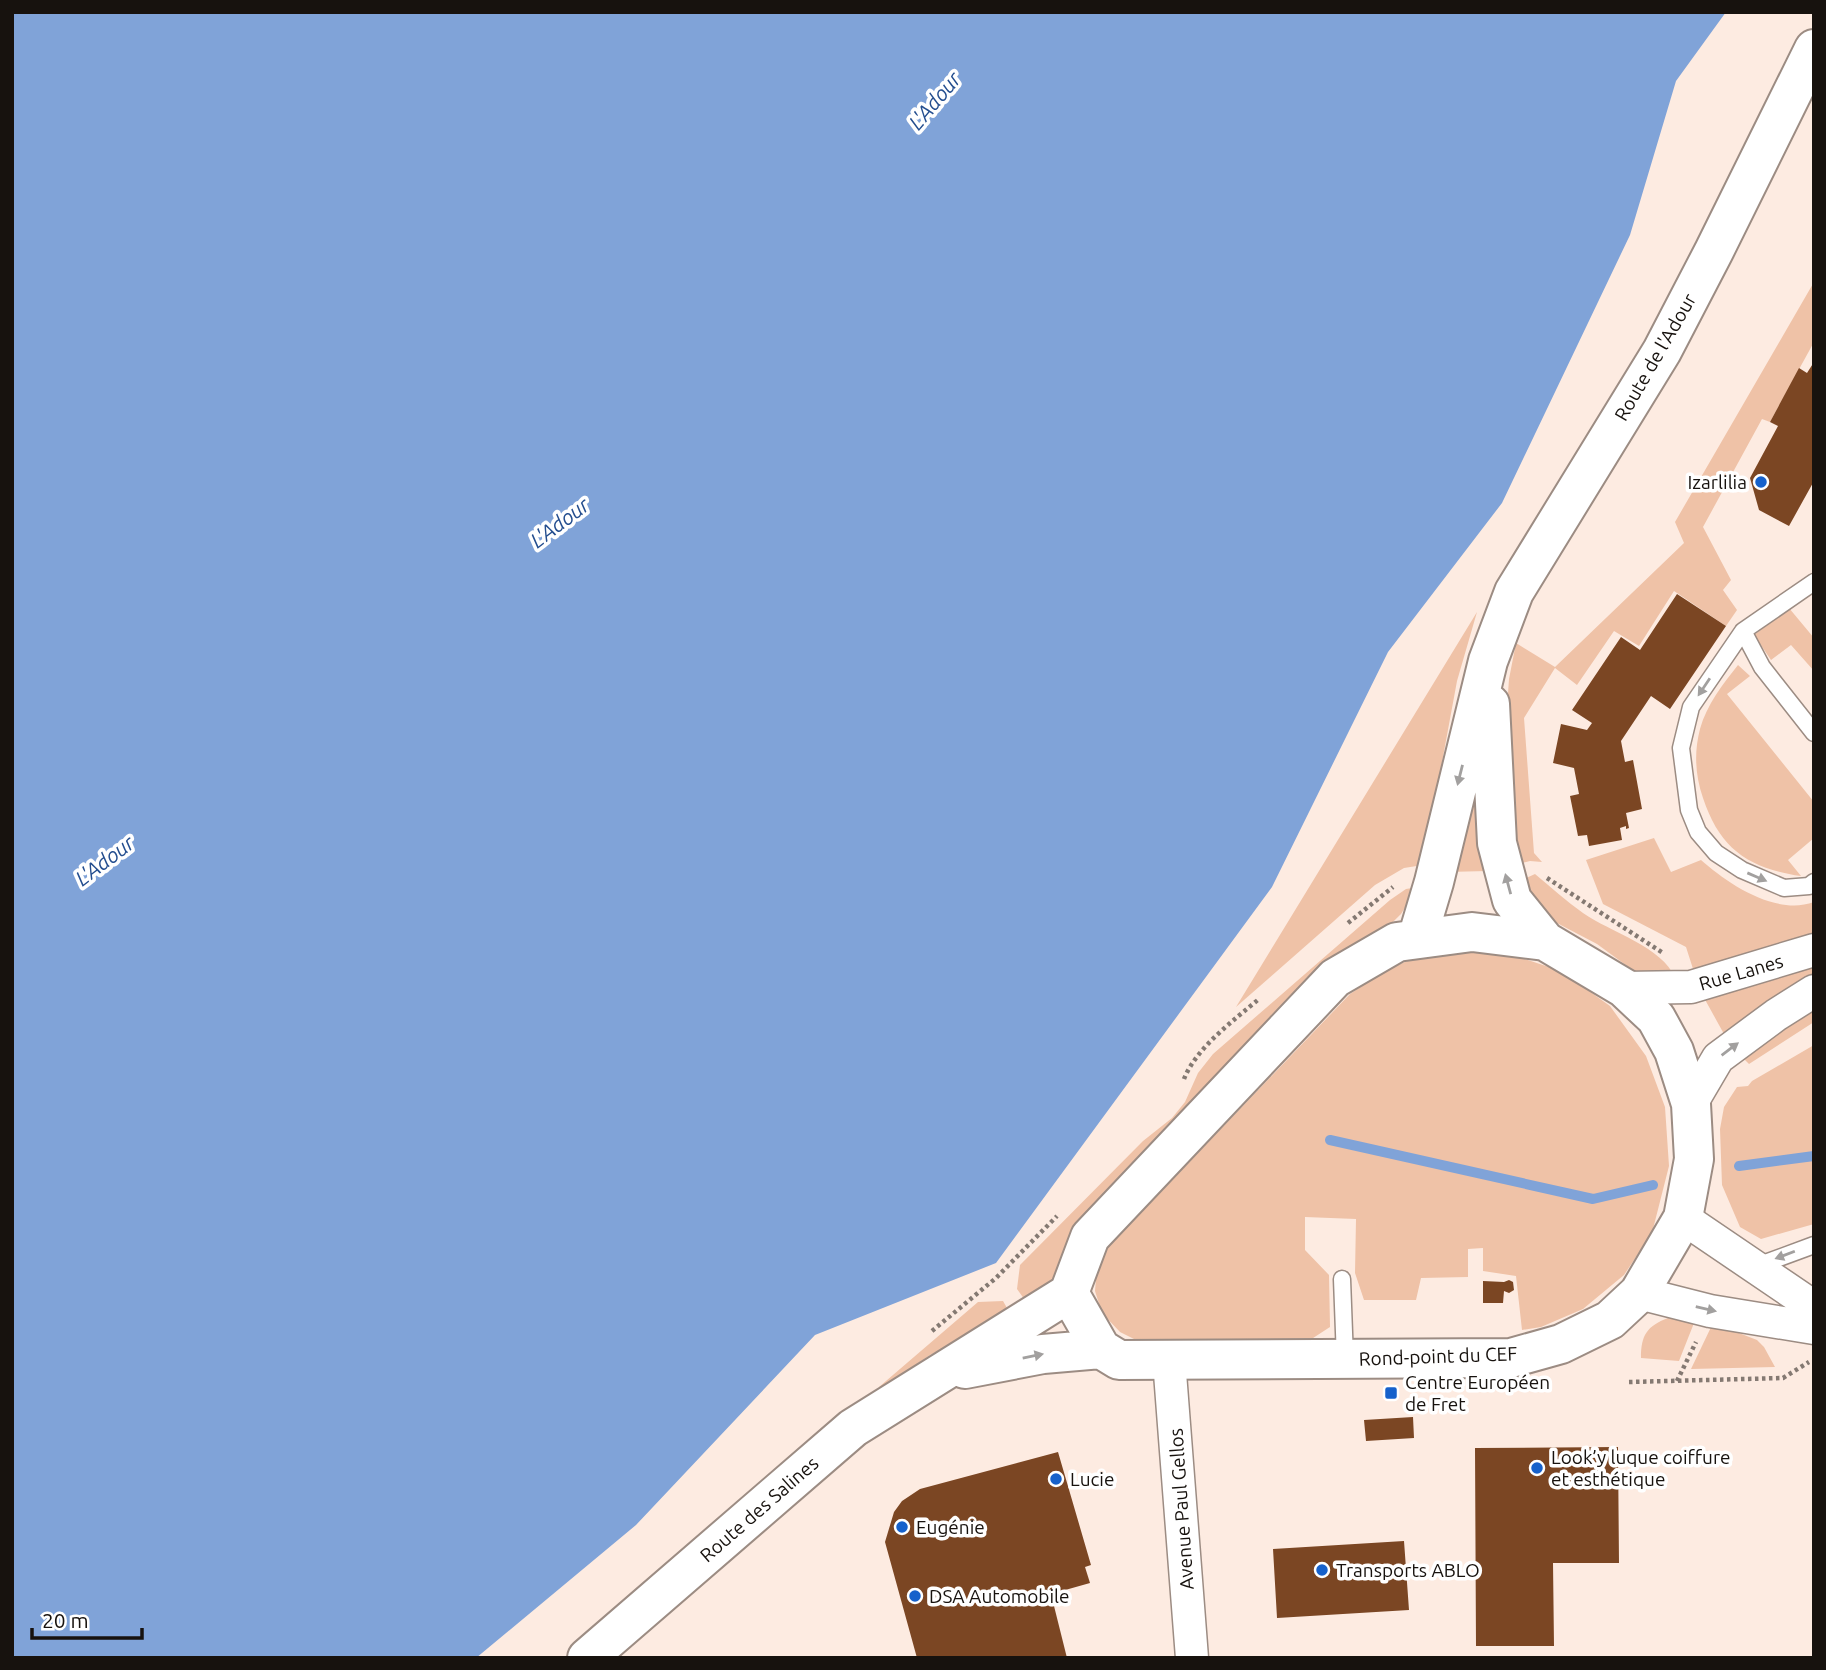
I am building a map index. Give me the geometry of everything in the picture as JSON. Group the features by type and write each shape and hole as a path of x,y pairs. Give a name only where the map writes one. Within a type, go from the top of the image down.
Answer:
{"main road":[{"name":"Route de l'Adour","path":"1417,939 1434,882 1488,661 1514,592 1661,351 1814,49"},
{"name":"Route de l'Adour","path":"1488,661 1497,843 1513,900 1545,941"},
{"name":"Rond-point du CEF","path":"1069,1293 1090,1237 1335,978 1397,942 1472,932 1545,941 1624,988 1656,1018 1674,1051 1691,1104 1694,1159 1684,1218 1639,1293 1610,1320 1561,1344 1511,1358 1119,1360 1101,1349"},
{"path":"1069,1293 1101,1349"},
{"name":"Route des Salines","path":"587,1658 853,1428 1069,1293"},
{"name":"Route des Salines","path":"942,1374 1043,1354 1101,1349"}],"street":[{"name":"Rue Lanes","path":"1624,988 1691,987 1814,950"},
{"path":"1691,1104 1718,1058 1814,991"},
{"path":"1684,1218 1814,1307"},
{"path":"1639,1293 1710,1311 1814,1328"},
{"name":"Avenue Paul Gellos","path":"1169,1360 1192,1658"}],"lane":[{"path":"1814,582 1743,631 1691,707 1681,748 1689,810 1698,832 1716,853 1742,870 1784,888 1809,886 1814,882"},
{"path":"1743,631 1762,667 1814,733"},
{"path":"1757,1266 1814,1245"},
{"path":"1342,1279 1345,1359"}],"path":[{"path":"1547,878 1667,957"},
{"path":"1344,927 1387,890 1398,885"},
{"path":"1180,1089 1188,1069 1218,1033 1260,998"},
{"path":"924,1337 996,1278 1063,1209"},
{"path":"1629,1382 1783,1378 1814,1359"}],"shaded area":[{"path":"1814,282 1814,342 1770,422 1762,419 1703,527 1731,580 1723,590 1737,610 1726,626 1674,591 1639,646 1614,631 1577,685 1555,668 1524,718 1534,853 1542,862 1518,864 1514,839 1507,708 1516,643 1555,667 1684,543 1675,522"},
{"path":"1789,608 1814,638 1814,671 1791,645 1771,660 1754,635"},
{"path":"1477,612 1457,681 1423,865 1404,868 1375,885 1236,1007"},
{"path":"1738,665 1750,676 1727,694 1814,802 1814,838 1788,860 1801,876 1766,868 1738,853 1718,831 1700,789 1696,755 1700,729 1711,703"},
{"path":"1472,738 1488,871 1446,872"},
{"path":"1654,838 1671,872 1701,860 1739,888 1769,901 1784,905 1814,902 1814,938 1694,972 1686,947 1603,904 1586,860"},
{"path":"1535,874 1583,913 1659,957 1675,978 1638,974 1597,944 1555,922 1530,896 1522,880"},
{"path":"1418,887 1401,914 1067,1245 1051,1283 1027,1303 1017,1289 1020,1265 1143,1141 1172,1118 1185,1102 1198,1073 1213,1054 1390,900 1406,889"},
{"path":"1463,951 1510,954 1561,971 1610,1006 1646,1056 1665,1107 1669,1166 1652,1233 1624,1275 1583,1309 1541,1327 1522,1330 1516,1276 1483,1271 1483,1248 1468,1249 1468,1277 1421,1278 1416,1300 1364,1300 1355,1273 1356,1219 1305,1217 1305,1250 1329,1275 1330,1327 1310,1340 1148,1346 1120,1332 1102,1313 1095,1291 1097,1267 1108,1247 1350,994 1383,972 1420,955"},
{"path":"1814,964 1814,978 1724,1034 1703,996"},
{"path":"1814,1010 1814,1022 1749,1064 1741,1056"},
{"path":"1814,1045 1814,1224 1761,1239 1740,1227 1722,1185 1720,1129 1724,1107 1737,1087 1748,1086 1752,1081"},
{"path":"1003,1301 1011,1315 930,1355 880,1389 879,1387 978,1302"},
{"path":"1668,1318 1694,1323 1679,1361 1641,1358 1642,1343 1647,1332 1655,1324"},
{"path":"1713,1323 1757,1340 1775,1367 1691,1369"}],"water":[{"name":"L'Adour","path":"12,12 1726,12 1676,81 1630,235 1502,503 1388,652 1272,887 996,1263 815,1335 636,1525 476,1658 12,1658"}],"building":[{"path":"1814,362 1814,481 1789,526 1759,510 1750,478 1778,426 1770,422 1799,368 1807,373"},
{"path":"1677,594 1726,626 1670,709 1651,696 1621,741 1625,762 1633,760 1642,809 1626,813 1629,828 1620,828 1622,840 1589,846 1587,835 1578,836 1570,796 1579,794 1574,768 1553,763 1561,724 1587,730 1592,723 1572,710 1621,637 1640,650"},
{"path":"1483,1281 1513,1282 1514,1290 1509,1293 1504,1291 1503,1303 1483,1303"},
{"path":"1413,1417 1414,1438 1366,1441 1364,1420"},
{"path":"1618,1447 1619,1563 1553,1563 1554,1646 1476,1646 1475,1448"},
{"path":"1058,1452 1091,1565 1085,1567 1090,1583 1051,1594 1067,1658 917,1658 885,1542 894,1512 902,1501 920,1489"},
{"path":"1404,1541 1409,1610 1277,1618 1273,1549"}],"waterway":[{"path":"1330,1140 1593,1199 1653,1185"},
{"path":"1739,1166 1814,1156"}],"place":[{"name":"Izarlilia","path":"1761,482"},
{"name":"Centre Européen de Fret","path":"1391,1393"},
{"name":"Look’y luque coiffure et esthétique","path":"1537,1468"},
{"name":"Lucie","path":"1056,1479"},
{"name":"Eugénie","path":"902,1527"},
{"name":"Transports ABLO","path":"1322,1570"},
{"name":"DSA Automobile","path":"915,1596"}]}
